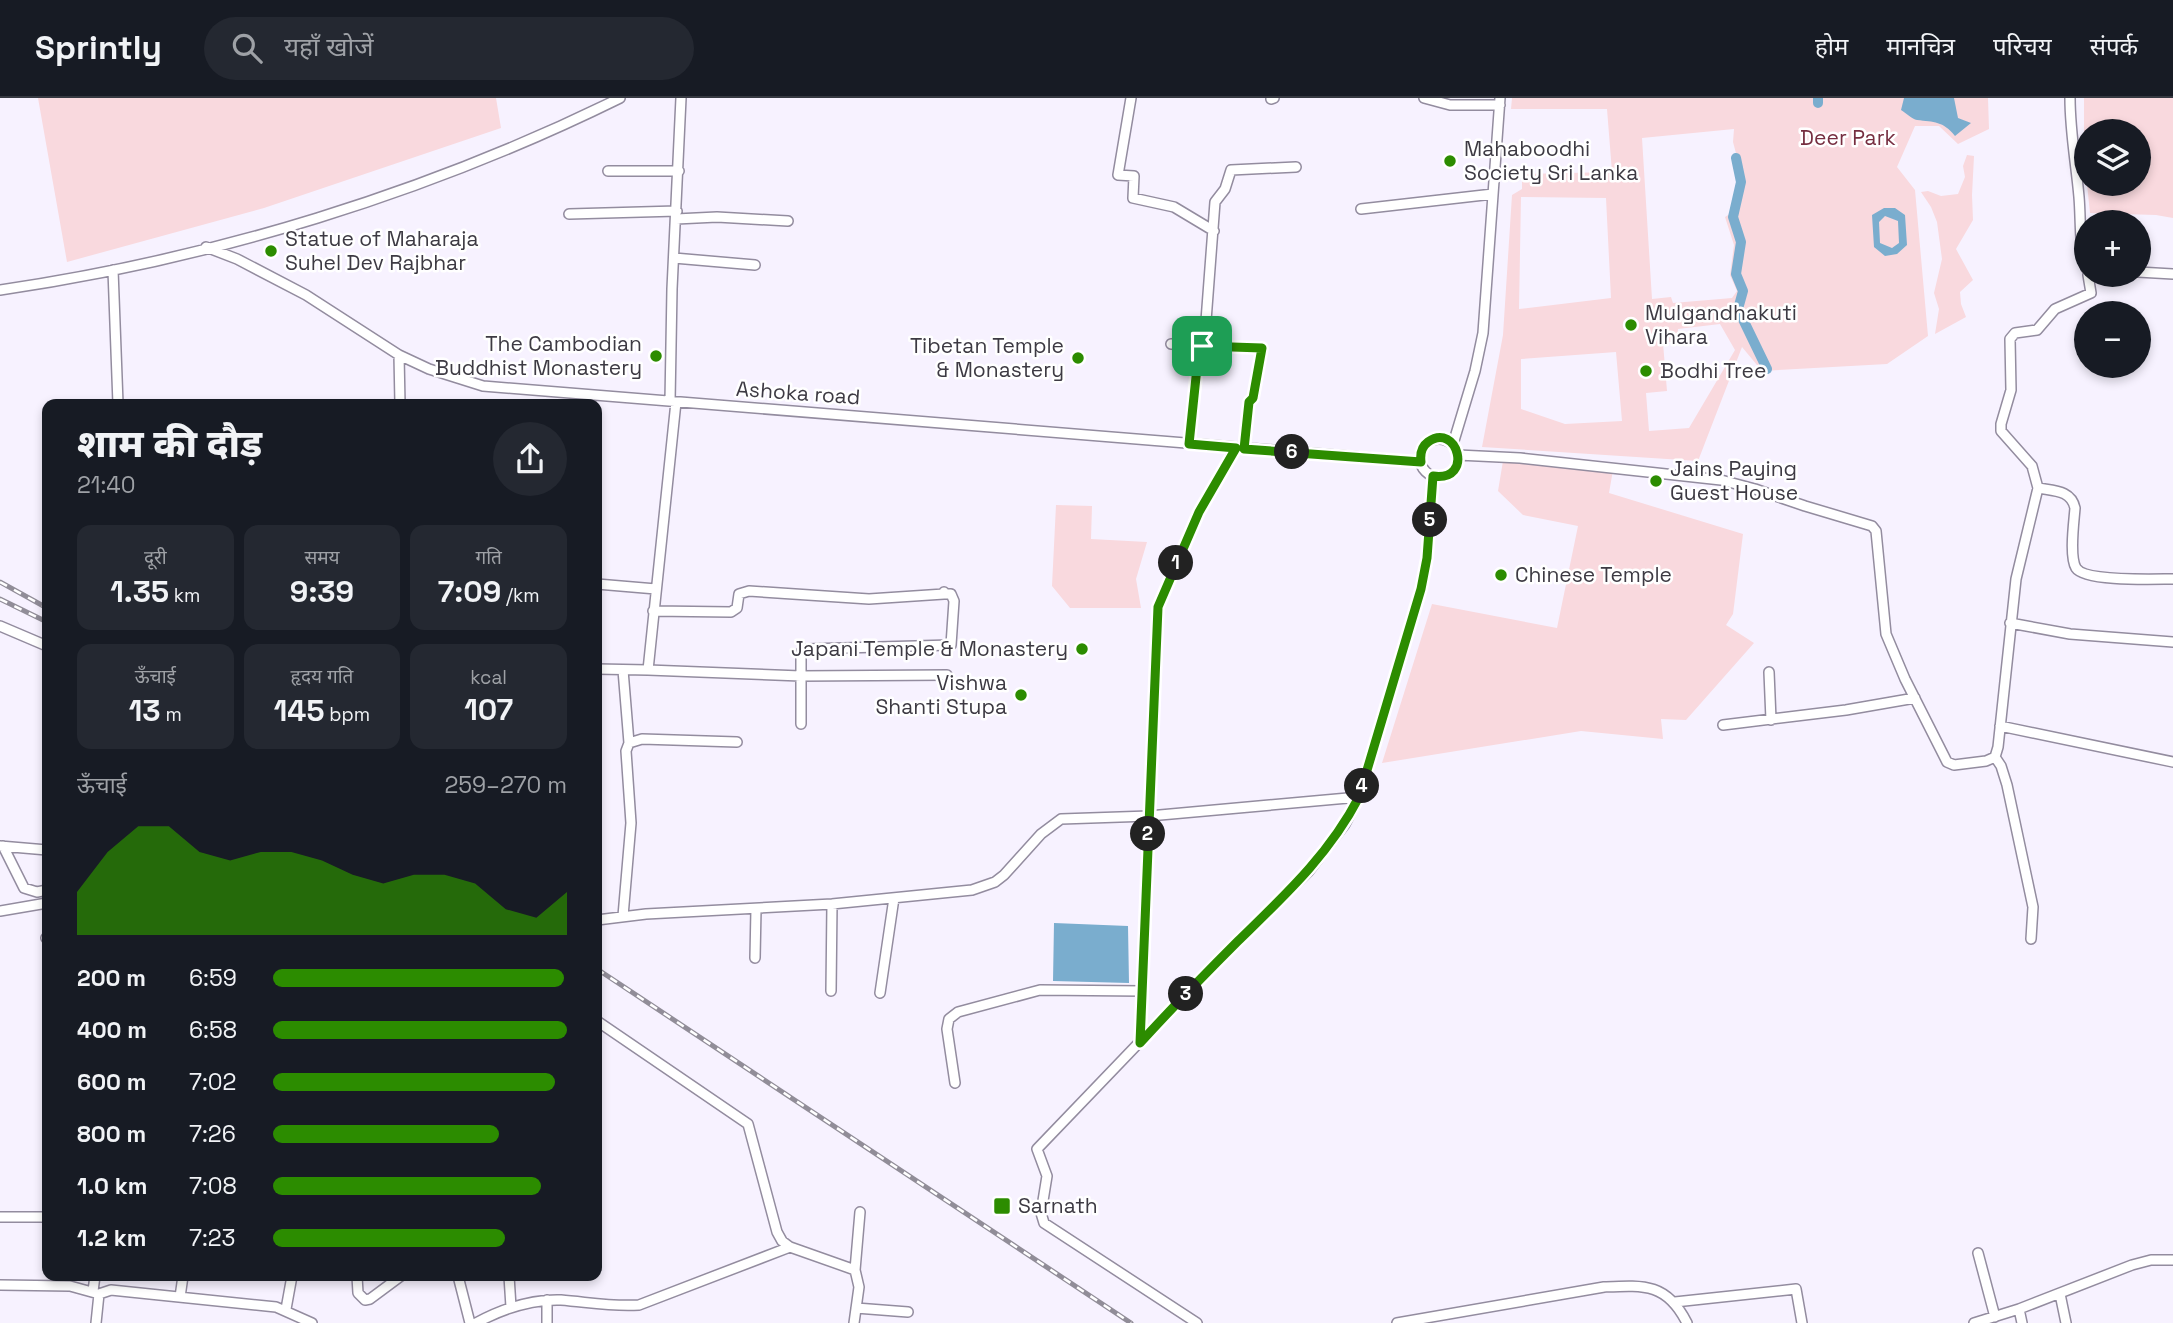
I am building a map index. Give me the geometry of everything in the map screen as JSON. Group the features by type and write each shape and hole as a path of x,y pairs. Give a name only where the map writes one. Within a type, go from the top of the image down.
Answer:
{"street":[{"path":"0,290 170,258 309,220 444,175 620,98"},
{"path":"648,670 673,401 674,258 681,98"},
{"path":"1131,98 1118,175 1133,176 1133,198 1174,207 1214,231"},
{"path":"1424,98 1450,105 1500,102 1480,350 1453,444"},
{"path":"2070,98 2070,133 2079,210"},
{"path":"1189,444 1198,358 1205,334 1215,202 1227,186 1231,170 1296,167"},
{"path":"608,171 679,171"},
{"path":"1361,209 1493,194"},
{"path":"569,214 676,215 788,221"},
{"name":"Ashoka road","path":"206,247 237,259 306,295 399,355 429,369 483,386 1421,462"},
{"path":"674,258 755,265"},
{"path":"113,270 118,399"},
{"path":"2151,273 2173,274"},
{"path":"2031,939 2033,907 2007,785 1995,757 2016,579 2038,488 2032,466 2001,431 2001,425 2011,390 2010,340 2015,333 2036,330 2055,309 2091,293 2090,287"},
{"path":"1140,1043 1158,607 1199,512 1240,449 1262,348 1171,344"},
{"path":"399,355 400,399"},
{"path":"1442,438 1453,444 1458,455 1452,472 1440,477 1423,469 1421,450 1430,441 1442,438"},
{"path":"1458,455 1520,458 1721,480 1872,526 1876,531 1886,634 1947,762 1959,765 1995,757"},
{"path":"1197,1323 1044,1223 1041,1213 1047,1177 1037,1149 1203,976 1308,872 1345,824 1359,797 1421,589 1427,558 1433,476"},
{"path":"2038,488 2067,494 2075,503 2074,557 2079,572 2097,577 2173,579"},
{"path":"602,584 656,589"},
{"path":"653,611 731,612 737,608 739,594 749,591 869,599 951,594 954,601 951,645 807,649 801,652 802,724"},
{"path":"2010,623 2070,634 2173,642"},
{"path":"0,626 42,644"},
{"path":"602,669 801,676 947,675"},
{"path":"623,670 629,743 626,751 631,823 623,916"},
{"path":"1769,672 1770,720"},
{"path":"1723,725 1846,710 1915,698"},
{"path":"2000,726 2173,762"},
{"path":"629,743 642,739 737,742"},
{"path":"602,919 832,904 972,890 995,882 1041,834 1061,819 1149,816 1359,797"},
{"path":"1,846 42,850"},
{"path":"1,846 24,888 42,891"},
{"path":"880,993 894,898"},
{"path":"0,911 42,904"},
{"path":"831,992 832,904"},
{"path":"755,958 756,909"},
{"path":"955,1083 947,1029 949,1019 958,1012 1040,990 1142,991"},
{"path":"602,1024 748,1124 777,1232 782,1241 790,1247 855,1270"},
{"path":"855,1323 859,1287 855,1270 860,1212"},
{"path":"0,1217 42,1217"},
{"path":"476,1323 511,1307 547,1300 639,1305 790,1247"},
{"path":"1978,1253 1995,1317"},
{"path":"1974,1323 2019,1310 2132,1265 2151,1260 2173,1260"},
{"path":"0,1285 54,1281 96,1292 111,1290 286,1309 312,1323"},
{"path":"95,1281 96,1323"},
{"path":"180,1297 182,1281"},
{"path":"286,1309 291,1281"},
{"path":"357,1281 358,1293 365,1300 394,1281"},
{"path":"459,1281 470,1323"},
{"path":"509,1281 511,1307"},
{"path":"1397,1323 1448,1319 1604,1287 1644,1287 1675,1302 1687,1323"},
{"path":"1675,1302 1796,1289 1802,1323"},
{"path":"2060,1294 2066,1323"},
{"path":"547,1300 547,1323"},
{"path":"856,1308 908,1312"},
{"path":"2019,1310 2022,1323"}],"green space":[{"path":"38,98 496,98 501,128 264,208 67,262"},
{"name":"Deer Park","path":"1512,98 1988,98 1989,129 1958,144 1939,126 1915,126 1897,167 1915,190 1928,336 1887,364 1762,371 1742,347 1698,461 1482,447 1503,335 1512,195 1522,189 1522,174 1612,172 1607,109 1511,109","holes":["1734,129 1733,142 1742,176 1739,208 1725,217 1734,245 1730,275 1737,291 1732,298 1673,303 1671,297 1652,299 1642,138","1521,197 1606,198 1611,298 1519,309","1720,324 1735,350 1689,428 1649,431 1646,393 1667,391 1663,343 1677,341 1678,329","1616,352 1622,421 1565,424 1521,409 1521,359"]},
{"path":"2084,98 2173,98 2173,218 2151,215 2151,210 2090,210 2088,196 2151,196 2151,119 2084,119"},
{"path":"1967,155 1974,156 1973,220 1956,249 1973,280 1960,292 1966,317 1935,334 1939,309 1934,293 1942,259 1937,222 1921,192 1928,191 1941,196 1958,194 1965,177 1963,166"},
{"path":"1503,461 1613,470 1609,493 1743,534 1733,614 1726,625 1754,643 1686,720 1661,719 1663,739 1581,731 1382,763 1432,604 1557,628 1578,526 1523,515 1498,491"},
{"path":"1056,505 1092,506 1091,539 1147,542 1136,579 1141,608 1070,608 1052,586"}],"water":[{"path":"1904,98 1954,98 1958,118 1971,123 1955,136 1942,125 1915,119 1901,110"},
{"path":"1884,208 1895,208 1905,215 1907,245 1897,254 1885,256 1874,247 1872,215","holes":["1885,216 1898,221 1899,243 1892,248 1880,243 1879,222"]},
{"path":"1054,923 1128,926 1129,983 1053,981"}],"waterway":[{"path":"1818,98 1818,103"},
{"path":"1736,158 1741,182 1733,217 1741,242 1736,274 1743,291 1738,309 1767,369"}],"railway":[{"path":"0,582 42,605"},
{"path":"0,599 42,620"},
{"path":"602,972 1131,1323"}],"place":[{"name":"Mahaboodhi Society Sri Lanka","path":"1450,161"},
{"name":"Statue of Maharaja Suhel Dev Rajbhar","path":"271,251"},
{"name":"Mulgandhakuti Vihara","path":"1631,325"},
{"name":"The Cambodian Buddhist Monastery","path":"656,356"},
{"name":"Tibetan Temple & Monastery","path":"1078,358"},
{"name":"Bodhi Tree","path":"1646,371"},
{"name":"Jains Paying Guest House","path":"1656,481"},
{"name":"Chinese Temple","path":"1501,575"},
{"name":"Japani Temple & Monastery","path":"1082,649"},
{"name":"Vishwa Shanti Stupa","path":"1021,695"},
{"name":"Sarnath","path":"1002,1206"}],"route":[{"path":"1202,346 1262,348 1253,398 1249,402 1244,449 1421,462 1421,450 1425,445 1442,438 1457,449 1458,461 1452,472 1440,477 1433,476 1427,558 1421,589 1359,797 1345,824 1308,872 1140,1043 1158,607 1199,512 1236,448 1189,444 1198,358 1202,346"}]}
